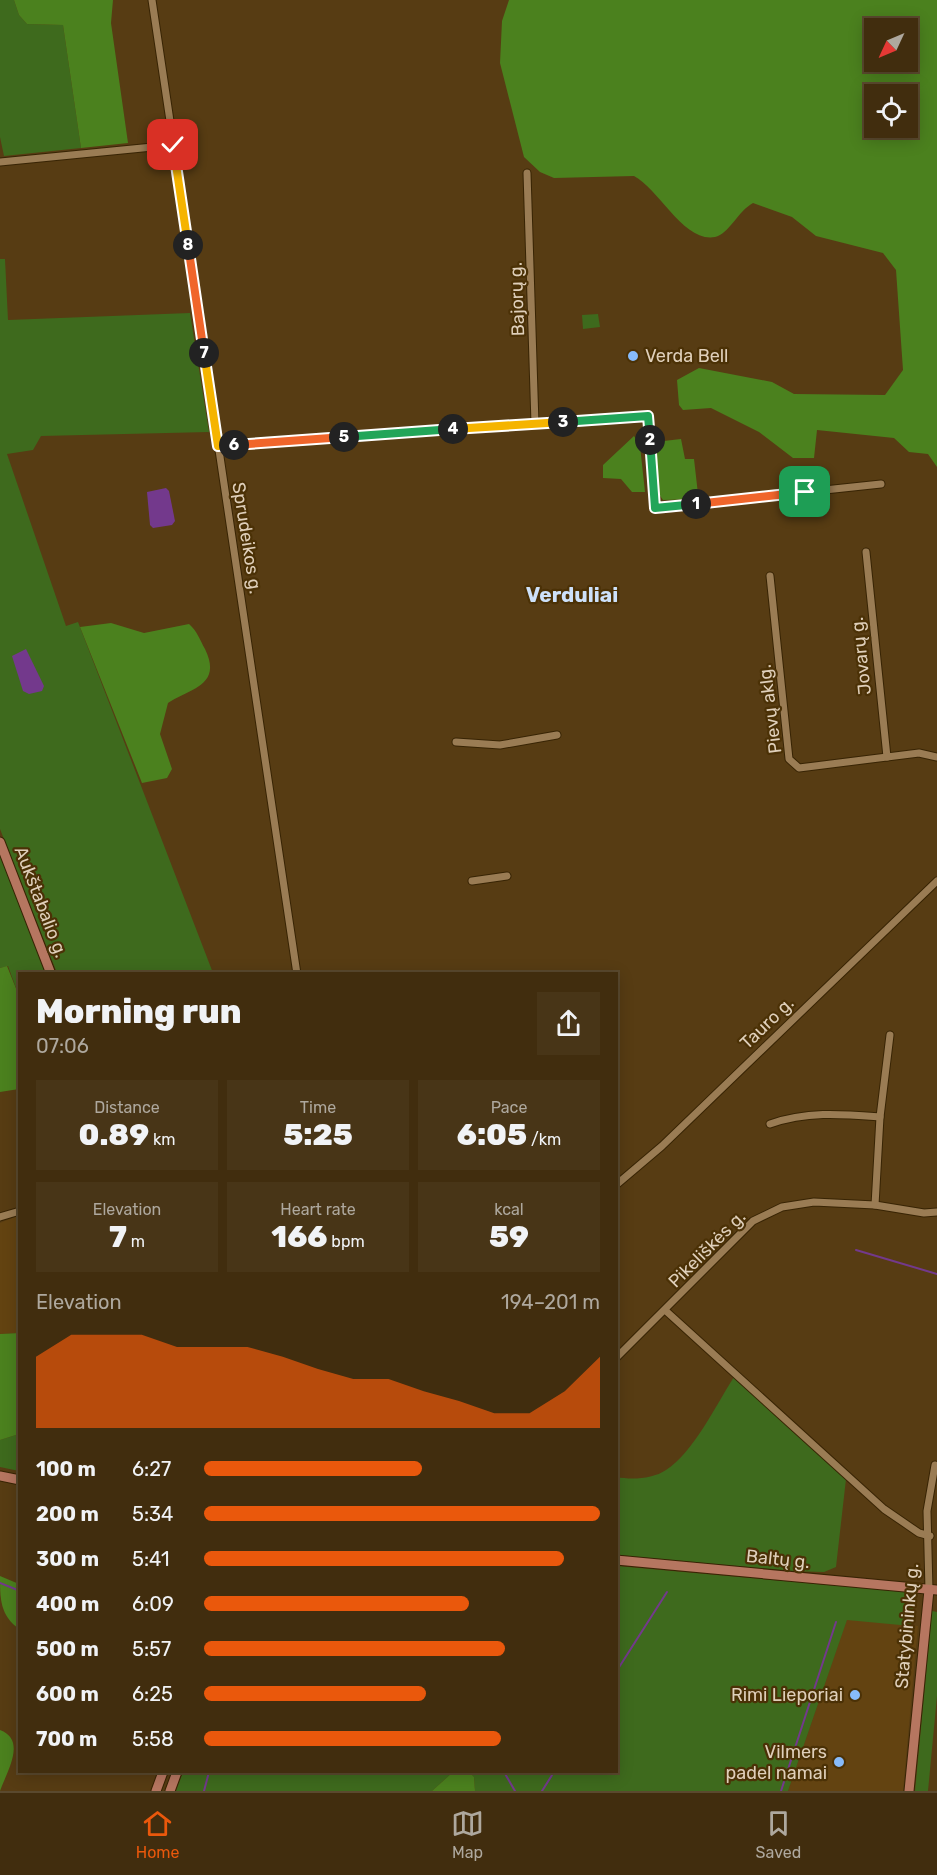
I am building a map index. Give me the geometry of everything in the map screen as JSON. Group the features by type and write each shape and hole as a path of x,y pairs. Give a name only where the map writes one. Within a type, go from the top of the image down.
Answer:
{"main road":[{"name":"Aukštabalio g.","path":"0,842 50,972"},
{"path":"0,1476 18,1480"},
{"name":"Baltų g.","path":"618,1560 933,1590"},
{"name":"Statybininkų g.","path":"909,1791 933,1590"},
{"path":"156,1791 163,1773"},
{"path":"171,1791 177,1773"}],"street":[{"name":"Sprudeikos g.","path":"152,0 297,972"},
{"path":"0,162 173,145"},
{"name":"Bajorų g.","path":"527,173 535,424"},
{"path":"218,446 648,416 655,508 880,484"},
{"name":"Jovarų g.","path":"866,552 887,757"},
{"name":"Pievų aklg.","path":"770,576 789,759 799,768 919,753 937,757"},
{"path":"456,742 500,745 556,735"},
{"path":"472,882 507,876"},
{"name":"Tauro g.","path":"618,1183 662,1146 937,881"},
{"path":"875,1205 880,1117 890,1035"},
{"path":"770,1124 793,1116 818,1113 880,1117"},
{"name":"Pikeliškės g.","path":"618,1356 666,1311 753,1221 782,1207 804,1204 875,1205 924,1213 937,1212"},
{"path":"0,1217 18,1211"},
{"path":"666,1311 884,1509 919,1533 930,1536"},
{"name":"Statybininkų g.","path":"933,1590 927,1510 935,1466"}],"shaded area":[{"path":"166,488 169,491 175,521 172,525 153,528 150,525 147,492"},
{"path":"26,649 44,686 42,691 29,694 23,691 12,656"},
{"path":"18,1215 18,1333 0,1334 0,1223"},
{"path":"847,1619 918,1626 903,1791 788,1791"}],"green space":[{"path":"0,0 14,0 19,15 27,24 63,25 81,148 4,156 0,137"},
{"path":"14,0 113,0 111,23 128,143 81,148 63,25 27,24 19,15"},
{"path":"509,0 937,0 937,467 928,454 909,452 894,438 817,430 814,458 793,458 759,432 711,408 683,410 679,405 677,380 699,368 772,382 794,394 885,395 903,370 896,270 883,253 816,236 792,217 753,203 725,232 715,237 704,237 682,224 653,192 634,176 554,178 540,172 524,157 500,63 502,21"},
{"path":"0,259 5,259 8,320 190,313 209,432 41,436 33,450 7,454 66,626 78,622 213,972 57,972 0,829"},
{"path":"598,314 600,327 583,329 582,315"},
{"path":"634,436 640,446 645,492 632,492 621,479 603,478 603,465"},
{"path":"681,439 685,459 694,459 698,494 695,499 663,500 658,493 655,442"},
{"path":"111,623 144,633 189,624 205,649 210,671 207,679 194,690 168,703 160,734 172,769 167,778 142,783 80,627"},
{"path":"0,854 47,972 18,972 18,993 8,966 0,968"},
{"path":"7,966 18,994 18,1089 0,1092 0,968"},
{"path":"18,1333 18,1434 0,1440 0,1334"},
{"path":"734,1377 846,1479 836,1567 824,1572 790,1571 618,1555 618,1477 648,1477 666,1470 695,1440"},
{"path":"18,1434 18,1471 0,1467 0,1440"},
{"path":"618,1566 905,1592 914,1598 911,1626 847,1620 788,1791 475,1791 474,1777 470,1773 618,1773"},
{"path":"0,1576 18,1584 18,1628 8,1618 2,1606"},
{"path":"932,1611 937,1612 937,1696 928,1791 915,1791"},
{"path":"0,1730 8,1735 14,1748 13,1757 0,1791"},
{"path":"183,1773 452,1773 432,1791 176,1791"},
{"path":"452,1773 470,1773 474,1777 475,1791 432,1791"}],"waterway":[{"path":"856,1250 937,1274"},
{"path":"0,1583 18,1590"},
{"path":"618,1669 667,1592"},
{"path":"781,1791 836,1622"},
{"path":"204,1791 209,1773"},
{"path":"505,1773 515,1791"},
{"path":"542,1791 553,1773"}],"place":[{"name":"Verda Bell","path":"633,356"},
{"name":"Rimi Lieporiai","path":"855,1695"},
{"name":"Vilmers padel namai","path":"839,1762"}],"district":[{"name":"Verduliai","path":"572,595"}],"route":[{"path":"173,145 218,446 648,416 655,508 805,492"}]}
